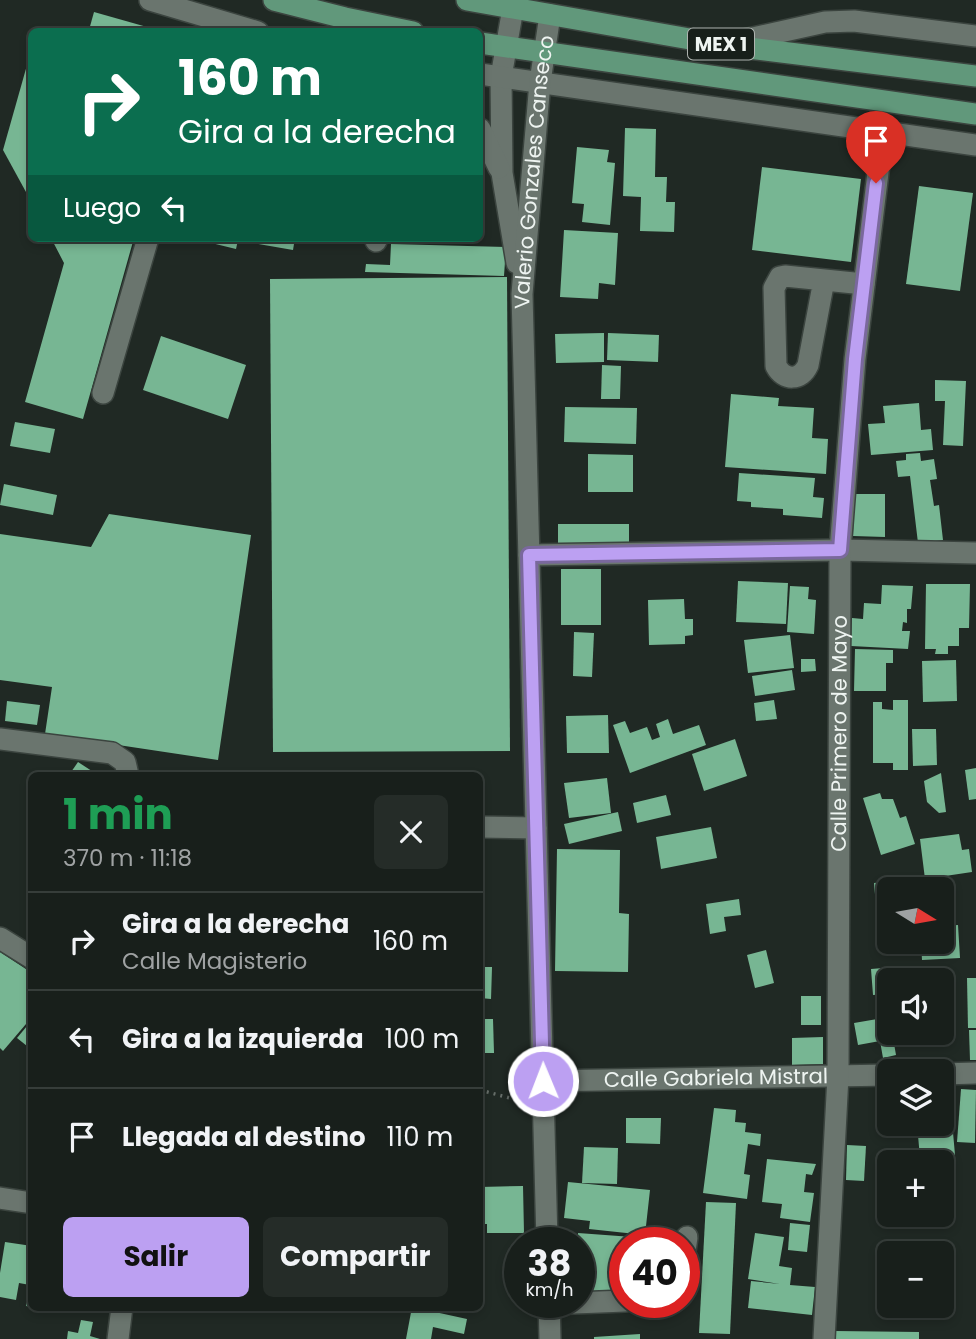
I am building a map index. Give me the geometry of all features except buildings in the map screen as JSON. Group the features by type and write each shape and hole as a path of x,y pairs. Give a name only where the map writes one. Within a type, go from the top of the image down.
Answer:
{"main road":[{"path":"274,0 394,28"},
{"name":"MEX 1","path":"467,0 724,45 976,76"},
{"name":"MEX 1","path":"483,43 976,114"}],"street":[{"path":"150,0 211,25 231,28"},
{"name":"Valerio Gonzales Canseco","path":"513,8 505,47 490,76 502,173 522,293"},
{"name":"Valerio Gonzales Canseco","path":"522,293 540,82 550,16"},
{"path":"724,45 825,22 854,22 976,36"},
{"path":"490,76 976,145"},
{"name":"Calle Primero de Mayo","path":"824,1339 838,1076 840,550 854,373 883,132"},
{"path":"483,135 502,173"},
{"path":"103,393 147,242"},
{"path":"824,280 808,365 805,372 799,376 784,376 776,366 774,288 780,276 785,275 864,284"},
{"path":"522,293 547,1227"},
{"path":"529,555 840,550 976,553"},
{"path":"0,738 112,753 125,762 127,772"},
{"path":"483,827 536,828"},
{"path":"0,938 28,956"},
{"path":"954,1074 976,1073"},
{"name":"Calle Gabriela Mistral","path":"543,1081 877,1075"},
{"path":"0,1198 28,1202"},
{"path":"118,1339 122,1311"},
{"path":"549,1318 550,1339"}],"path":[{"path":"483,1091 544,1106"}],"route":[{"path":"543,1081 529,555 840,550 855,359 876,183"}]}
